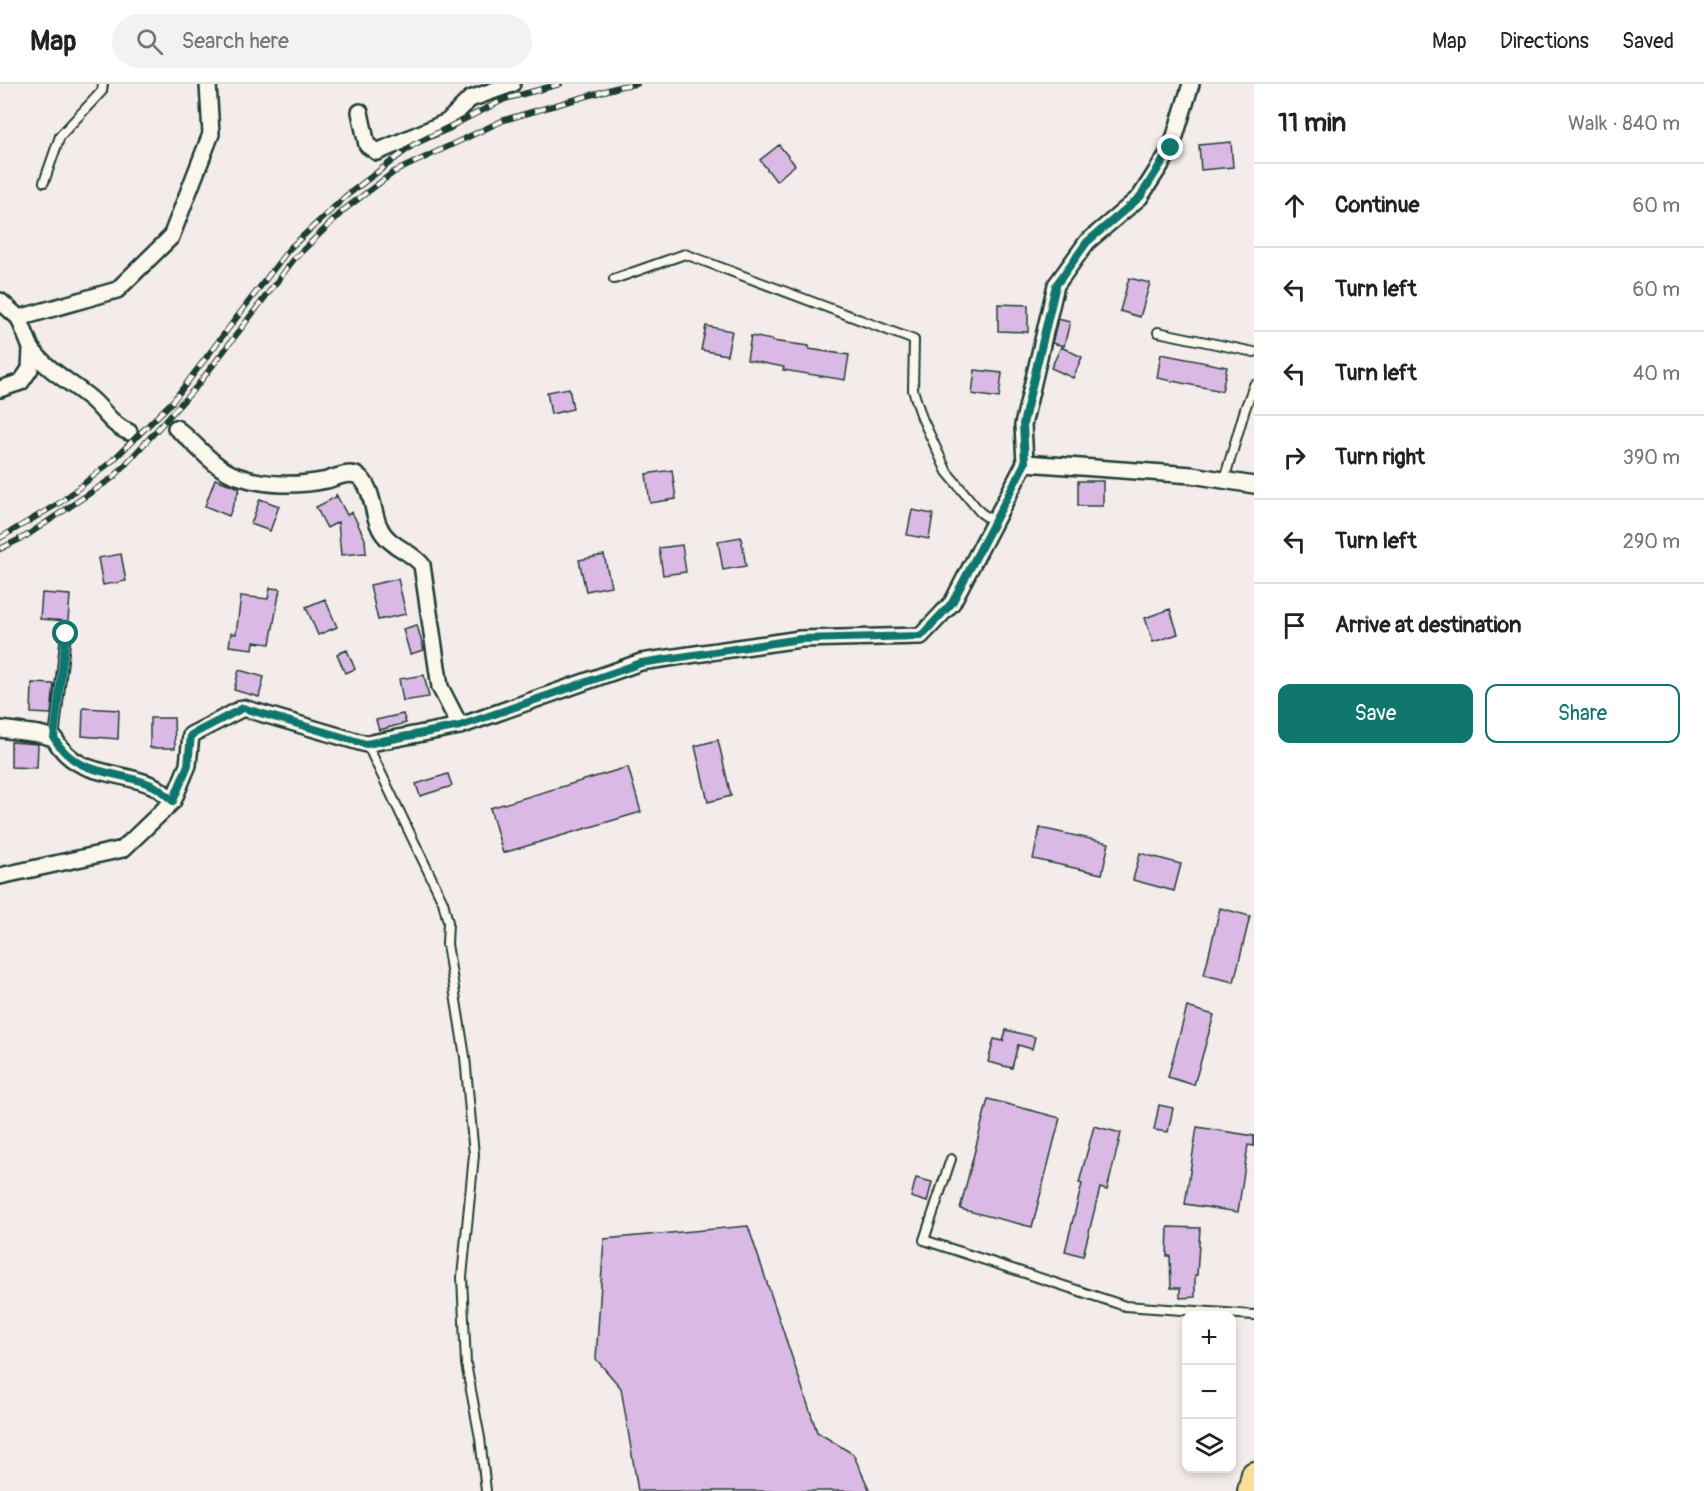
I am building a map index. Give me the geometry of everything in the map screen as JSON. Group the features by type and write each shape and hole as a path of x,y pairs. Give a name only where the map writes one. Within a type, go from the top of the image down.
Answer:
{"main road":[{"path":"1250,1491 1254,1474"}],"street":[{"path":"19,318 117,290 171,237 211,134 208,84"},
{"path":"360,112 367,145 377,152 447,122 470,99 512,84"},
{"path":"0,876 123,849 173,801 188,765 191,735 243,708 366,744 460,726 641,663 800,639 921,636 952,603 1025,463 1023,424 1056,285 1087,242 1140,197 1171,148 1191,84"},
{"path":"0,302 19,318 31,348 47,366 93,400 119,429 129,432"},
{"path":"0,389 21,382 30,369 31,348"},
{"path":"176,428 222,469 236,476 293,485 348,474 359,477 367,488 379,528 392,543 415,556 422,566 440,687 460,726"},
{"path":"1025,463 1192,475 1254,485"},
{"path":"0,729 54,738 62,752 76,763 154,786 173,801"}],"lane":[{"path":"44,182 60,136 102,91 103,84"},
{"path":"614,279 685,254 914,340 913,390 922,418 947,472 981,512 994,522"},
{"path":"1158,332 1254,352"},
{"path":"1224,480 1254,385"},
{"path":"54,738 66,634"},
{"path":"366,744 443,902 448,922 447,944 465,1057 474,1155 462,1277 466,1364 480,1438 486,1491"},
{"path":"951,1159 924,1240 1125,1306 1254,1315"}],"building":[{"path":"1231,142 1233,167 1201,170 1199,145"},
{"path":"779,145 795,165 776,181 760,160"},
{"path":"1129,278 1150,283 1140,317 1120,311"},
{"path":"998,304 1028,305 1028,332 998,331"},
{"path":"1058,319 1070,322 1064,346 1052,343"},
{"path":"706,326 732,331 727,355 701,350"},
{"path":"751,336 849,355 845,380 783,370 784,367 747,360"},
{"path":"1061,347 1082,357 1073,378 1051,368"},
{"path":"1161,354 1227,367 1222,391 1157,378"},
{"path":"975,370 1002,373 999,398 972,394"},
{"path":"569,388 573,409 551,414 547,392"},
{"path":"672,470 676,499 650,503 646,474"},
{"path":"215,479 240,488 229,516 205,506"},
{"path":"1078,481 1103,481 1103,506 1078,506"},
{"path":"336,494 347,515 352,512 365,539 366,553 341,555 338,522 327,528 316,507 336,497"},
{"path":"260,499 279,506 270,531 251,524"},
{"path":"912,510 933,514 929,539 907,535"},
{"path":"741,537 746,566 723,570 718,541"},
{"path":"682,545 686,572 663,575 659,548"},
{"path":"121,554 126,581 103,585 98,558"},
{"path":"604,555 611,586 586,591 579,560"},
{"path":"398,579 406,614 378,620 370,585"},
{"path":"270,588 280,589 270,644 254,642 253,649 229,646 231,633 236,634 241,596 268,599"},
{"path":"42,593 70,595 68,621 40,619"},
{"path":"325,599 337,627 318,635 306,607"},
{"path":"1170,609 1178,634 1153,642 1145,618"},
{"path":"417,625 424,650 410,654 403,629"},
{"path":"347,650 355,669 345,673 337,654"},
{"path":"239,670 264,677 259,697 234,690"},
{"path":"424,675 429,697 403,701 399,679"},
{"path":"32,683 54,684 51,714 31,713"},
{"path":"83,708 119,710 118,739 82,736"},
{"path":"403,714 406,723 379,730 376,720"},
{"path":"150,718 174,718 175,748 150,748"},
{"path":"718,740 731,796 708,802 695,746"},
{"path":"11,742 38,744 37,768 11,767"},
{"path":"628,767 641,812 503,853 490,808"},
{"path":"448,774 452,786 420,796 416,784"},
{"path":"1040,828 1109,843 1102,874 1033,859"},
{"path":"1140,853 1181,864 1174,891 1133,880"},
{"path":"1220,908 1250,916 1234,982 1204,975"},
{"path":"1187,1007 1214,1015 1194,1085 1168,1077"},
{"path":"1006,1030 1035,1037 1032,1049 1018,1045 1012,1068 988,1062 994,1039 1003,1041"},
{"path":"988,1099 1060,1118 1032,1227 960,1209"},
{"path":"1159,1105 1173,1108 1168,1132 1154,1130"},
{"path":"1094,1126 1121,1133 1107,1190 1100,1188 1083,1256 1065,1251"},
{"path":"1197,1127 1254,1136 1254,1146 1248,1145 1238,1212 1185,1204"},
{"path":"916,1178 932,1182 927,1202 911,1197"},
{"path":"748,1226 817,1432 853,1454 870,1491 638,1491 621,1388 596,1359 604,1239"},
{"path":"1168,1227 1200,1228 1195,1297 1180,1298 1180,1288 1171,1288 1170,1256 1167,1256"}],"railway":[{"path":"0,538 61,502 112,461 173,401 289,249 346,196 413,145 505,99 560,84"},
{"path":"0,549 26,536 114,477 197,386 295,258 345,209 394,172 504,120 622,86 637,84"}],"route":[{"path":"66,634 54,738 62,752 76,763 154,786 173,801 188,765 191,735 243,708 366,744 460,726 641,663 800,639 921,636 952,603 1025,463 1023,424 1056,285 1087,242 1140,197 1171,148"}]}
